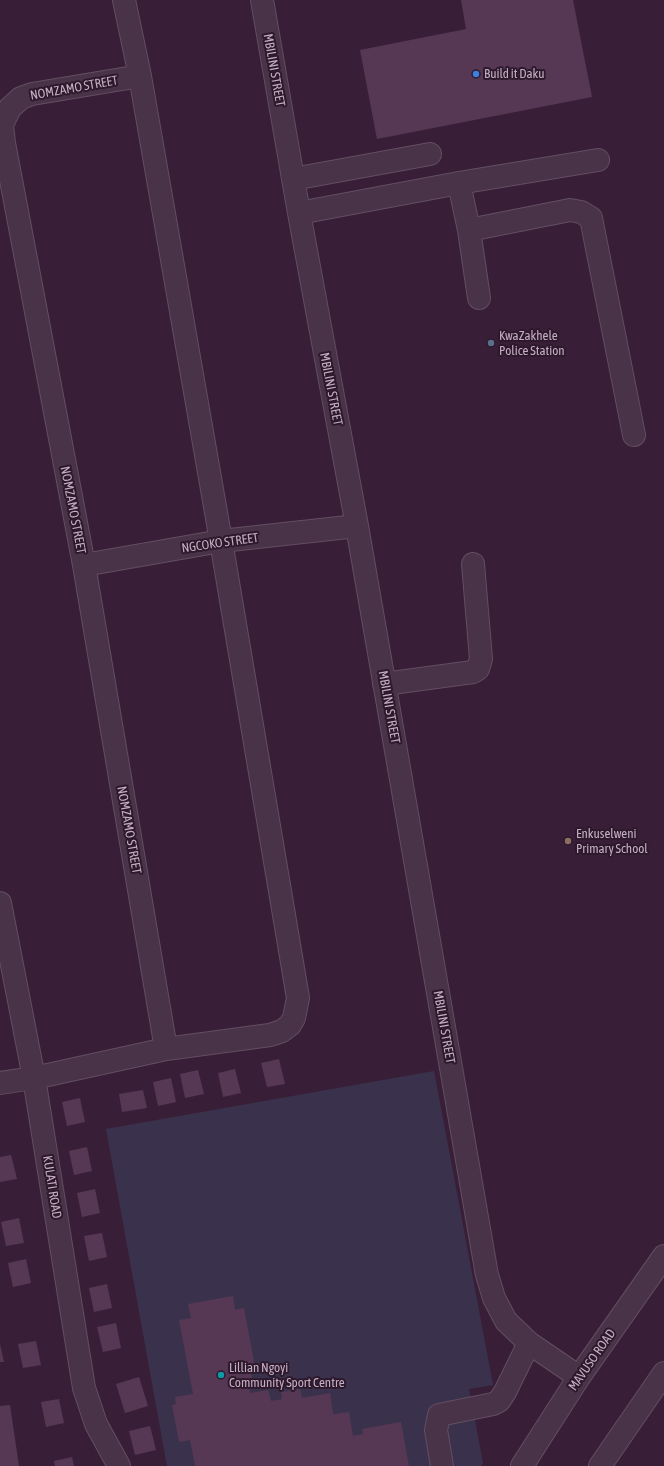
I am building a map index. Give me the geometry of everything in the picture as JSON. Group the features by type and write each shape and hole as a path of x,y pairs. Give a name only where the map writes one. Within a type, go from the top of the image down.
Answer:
{"street":[{"path":"0,1083 34,1078 166,1049 270,1035 282,1031 290,1025 294,1018 298,998 221,541 140,76 124,0"},
{"name":"MBILINI STREET","path":"262,0 299,213 357,526 487,1275 494,1298 506,1321 529,1343 579,1377"},
{"name":"NOMZAMO STREET","path":"140,76 32,94 21,98 10,108 2,125 4,143 84,565 166,1049"},
{"path":"293,179 430,154"},
{"path":"299,213 459,183 598,160"},
{"path":"459,183 469,230 479,298"},
{"path":"469,230 570,210 581,212 591,218 634,435"},
{"name":"NGCOKO STREET","path":"84,565 221,541 357,526"},
{"path":"384,684 467,673 478,669 481,659 473,564"},
{"name":"KULATI ROAD","path":"0,903 34,1078 84,1388 96,1424 119,1466"},
{"name":"MAVUSO ROAD","path":"522,1466 579,1377 664,1256"},
{"path":"442,1466 436,1430 439,1415 493,1404 498,1401 505,1392 529,1343"},
{"path":"600,1466 664,1372"}],"shaded area":[{"path":"434,1071 493,1385 469,1389 483,1463 481,1466 167,1466 106,1129"}],"building":[{"name":"Build it Daku","path":"461,0 573,0 592,97 377,139 360,50 466,29"},
{"path":"279,1059 285,1084 267,1087 261,1063"},
{"path":"235,1069 241,1093 223,1097 218,1073"},
{"path":"198,1070 204,1094 185,1098 180,1074"},
{"path":"171,1078 176,1102 158,1106 153,1082"},
{"path":"143,1090 147,1108 122,1112 119,1094"},
{"path":"80,1098 85,1122 67,1126 62,1102"},
{"path":"87,1147 92,1171 74,1175 69,1151"},
{"path":"11,1155 17,1179 0,1182 0,1157"},
{"path":"95,1189 100,1213 82,1217 77,1193"},
{"path":"19,1218 24,1243 6,1246 1,1222"},
{"path":"102,1233 107,1257 89,1261 84,1236"},
{"path":"26,1259 31,1283 13,1287 8,1263"},
{"path":"107,1284 112,1308 94,1312 89,1288"},
{"name":"Lillian Ngoyi Community Sport Centre","path":"233,1296 235,1310 244,1308 255,1367 250,1367 253,1383 249,1384 250,1393 268,1390 271,1401 282,1399 281,1392 300,1389 302,1398 330,1393 333,1414 349,1412 353,1436 363,1434 362,1429 401,1422 409,1466 195,1466 190,1440 179,1442 172,1405 176,1404 175,1397 193,1394 179,1320 191,1318 188,1304"},
{"path":"116,1323 121,1348 103,1352 97,1327"},
{"path":"36,1341 41,1365 23,1368 18,1344"},
{"path":"0,1344 4,1362 0,1362"},
{"path":"139,1377 148,1406 125,1413 116,1384"},
{"path":"59,1399 64,1423 46,1427 41,1402"},
{"path":"10,1405 19,1466 0,1466 0,1406"},
{"path":"150,1426 156,1450 135,1455 129,1431"},
{"path":"72,1457 74,1466 55,1466 54,1461"}],"place":[{"name":"Build it Daku","path":"476,74"},
{"name":"KwaZakhele Police Station","path":"491,343"},
{"name":"Enkuselweni Primary School","path":"568,841"},
{"name":"Lillian Ngoyi Community Sport Centre","path":"221,1375"}]}
